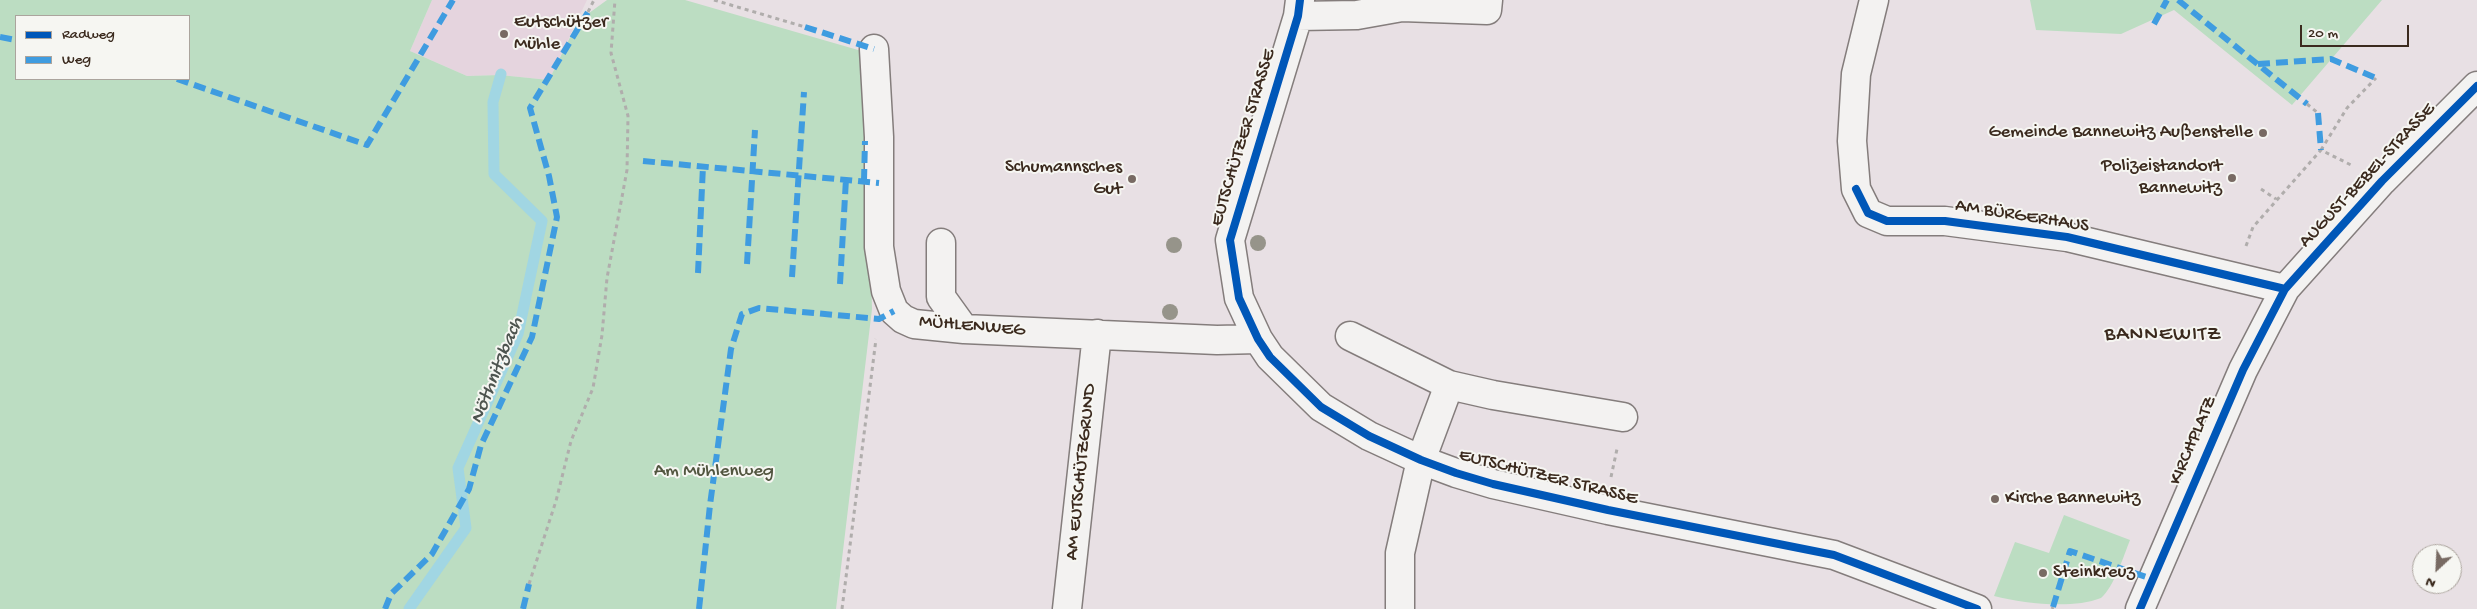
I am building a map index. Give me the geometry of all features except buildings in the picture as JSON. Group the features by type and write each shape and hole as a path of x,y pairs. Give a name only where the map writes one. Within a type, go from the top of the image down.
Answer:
{"street":[{"name":"AM BÜRGERHAUS","path":"1874,0 1856,74 1852,141 1856,189 1868,213 1887,221 1945,221 2067,238 2285,290"},
{"path":"1299,8 1357,15 1402,7 1487,5"},
{"name":"EUTSCHÜTZER STRASSE","path":"1299,8 1220,237 1239,298 1258,339 1270,357 1321,407 1369,436 1420,460 1502,486 1608,510 1834,555 1977,609"},
{"name":"MÜHLENWEG","path":"874,49 879,137 879,247 886,291 886,320 903,319 914,324 964,329 1216,340 1258,339"},
{"name":"AUGUST-BEBEL-STRASSE","path":"2285,290 2382,181 2477,86"},
{"path":"941,243 941,297 964,329"},
{"name":"KIRCHPLATZ","path":"2140,609 2243,370 2285,290"},
{"name":"AM EUTSCHÜTZGRUND","path":"1067,609 1097,334"},
{"path":"1350,336 1449,384 1493,395 1623,417"},
{"path":"1400,609 1400,553 1420,460 1449,384"}],"path":[{"path":"588,12 594,0"},
{"path":"529,584 556,501 571,441 592,388 602,335 607,278 627,170 628,116 611,53 615,0"},
{"path":"714,0 805,27"},
{"path":"2234,277 2253,227 2321,150 2347,108 2376,78"},
{"path":"2307,104 2318,113"},
{"path":"2321,150 2382,181"},
{"path":"2260,189 2276,199"},
{"path":"842,609 886,320"}],"shaded area":[{"name":"Eutschützer Mühle","path":"432,0 587,0 549,80 500,75 467,76 410,51"}],"green space":[{"name":"Am Mühlenweg","path":"0,0 432,0 410,51 467,76 500,75 549,80 578,21 607,0 685,0 865,52 872,309 836,609 0,609"},
{"path":"2030,0 2382,0 2292,105 2174,10 2121,34 2036,30"},
{"path":"2064,515 2130,540 2106,593 2101,598 2090,601 2063,604 2035,603 1994,596 2015,542 2049,553"}],"waterway":[{"name":"Nöthnitzbach","path":"409,609 466,528 458,468 518,334 542,221 494,174 493,102 501,74"}],"marked path":[{"path":"180,80 367,145 453,0"},
{"path":"2154,24 2167,0"},
{"path":"2178,0 2307,104"},
{"path":"385,609 391,594 432,554 469,489 481,445 532,337 557,217 549,176 530,108 588,12"},
{"path":"805,27 874,49"},
{"path":"0,37 15,40"},
{"path":"2258,64 2331,59 2376,78"},
{"path":"792,277 804,92"},
{"path":"2318,113 2321,150"},
{"path":"747,264 755,130"},
{"path":"864,181 865,141"},
{"path":"643,161 879,183"},
{"path":"698,273 703,166"},
{"path":"840,284 846,179"},
{"path":"699,609 710,505 731,349 742,314 759,308 879,319 894,311"},
{"path":"2053,607 2070,551 2152,579"},
{"path":"523,609 529,584"}],"cycle path":[{"path":"1300,0 1298,16 1230,240 1239,298 1258,339 1270,357 1321,407 1369,436 1421,460 1456,473 1493,484 1608,510 1834,555 1977,609"},
{"path":"2140,609 2243,370 2285,289 2382,181 2477,86"},
{"path":"1856,189 1868,213 1887,221 1945,221 2067,237 2285,289"}],"place":[{"name":"Eutschützer Mühle","path":"504,34"},
{"name":"Gemeinde Bannewitz Außenstelle","path":"2263,133"},
{"name":"Polizeistandort Bannewitz","path":"2232,178"},
{"name":"Schumannsches Gut","path":"1132,179"},
{"name":"Kirche Bannewitz","path":"1995,499"},
{"name":"Steinkreuz","path":"2043,573"}],"district":[{"name":"BANNEWITZ","path":"2163,336"}]}
